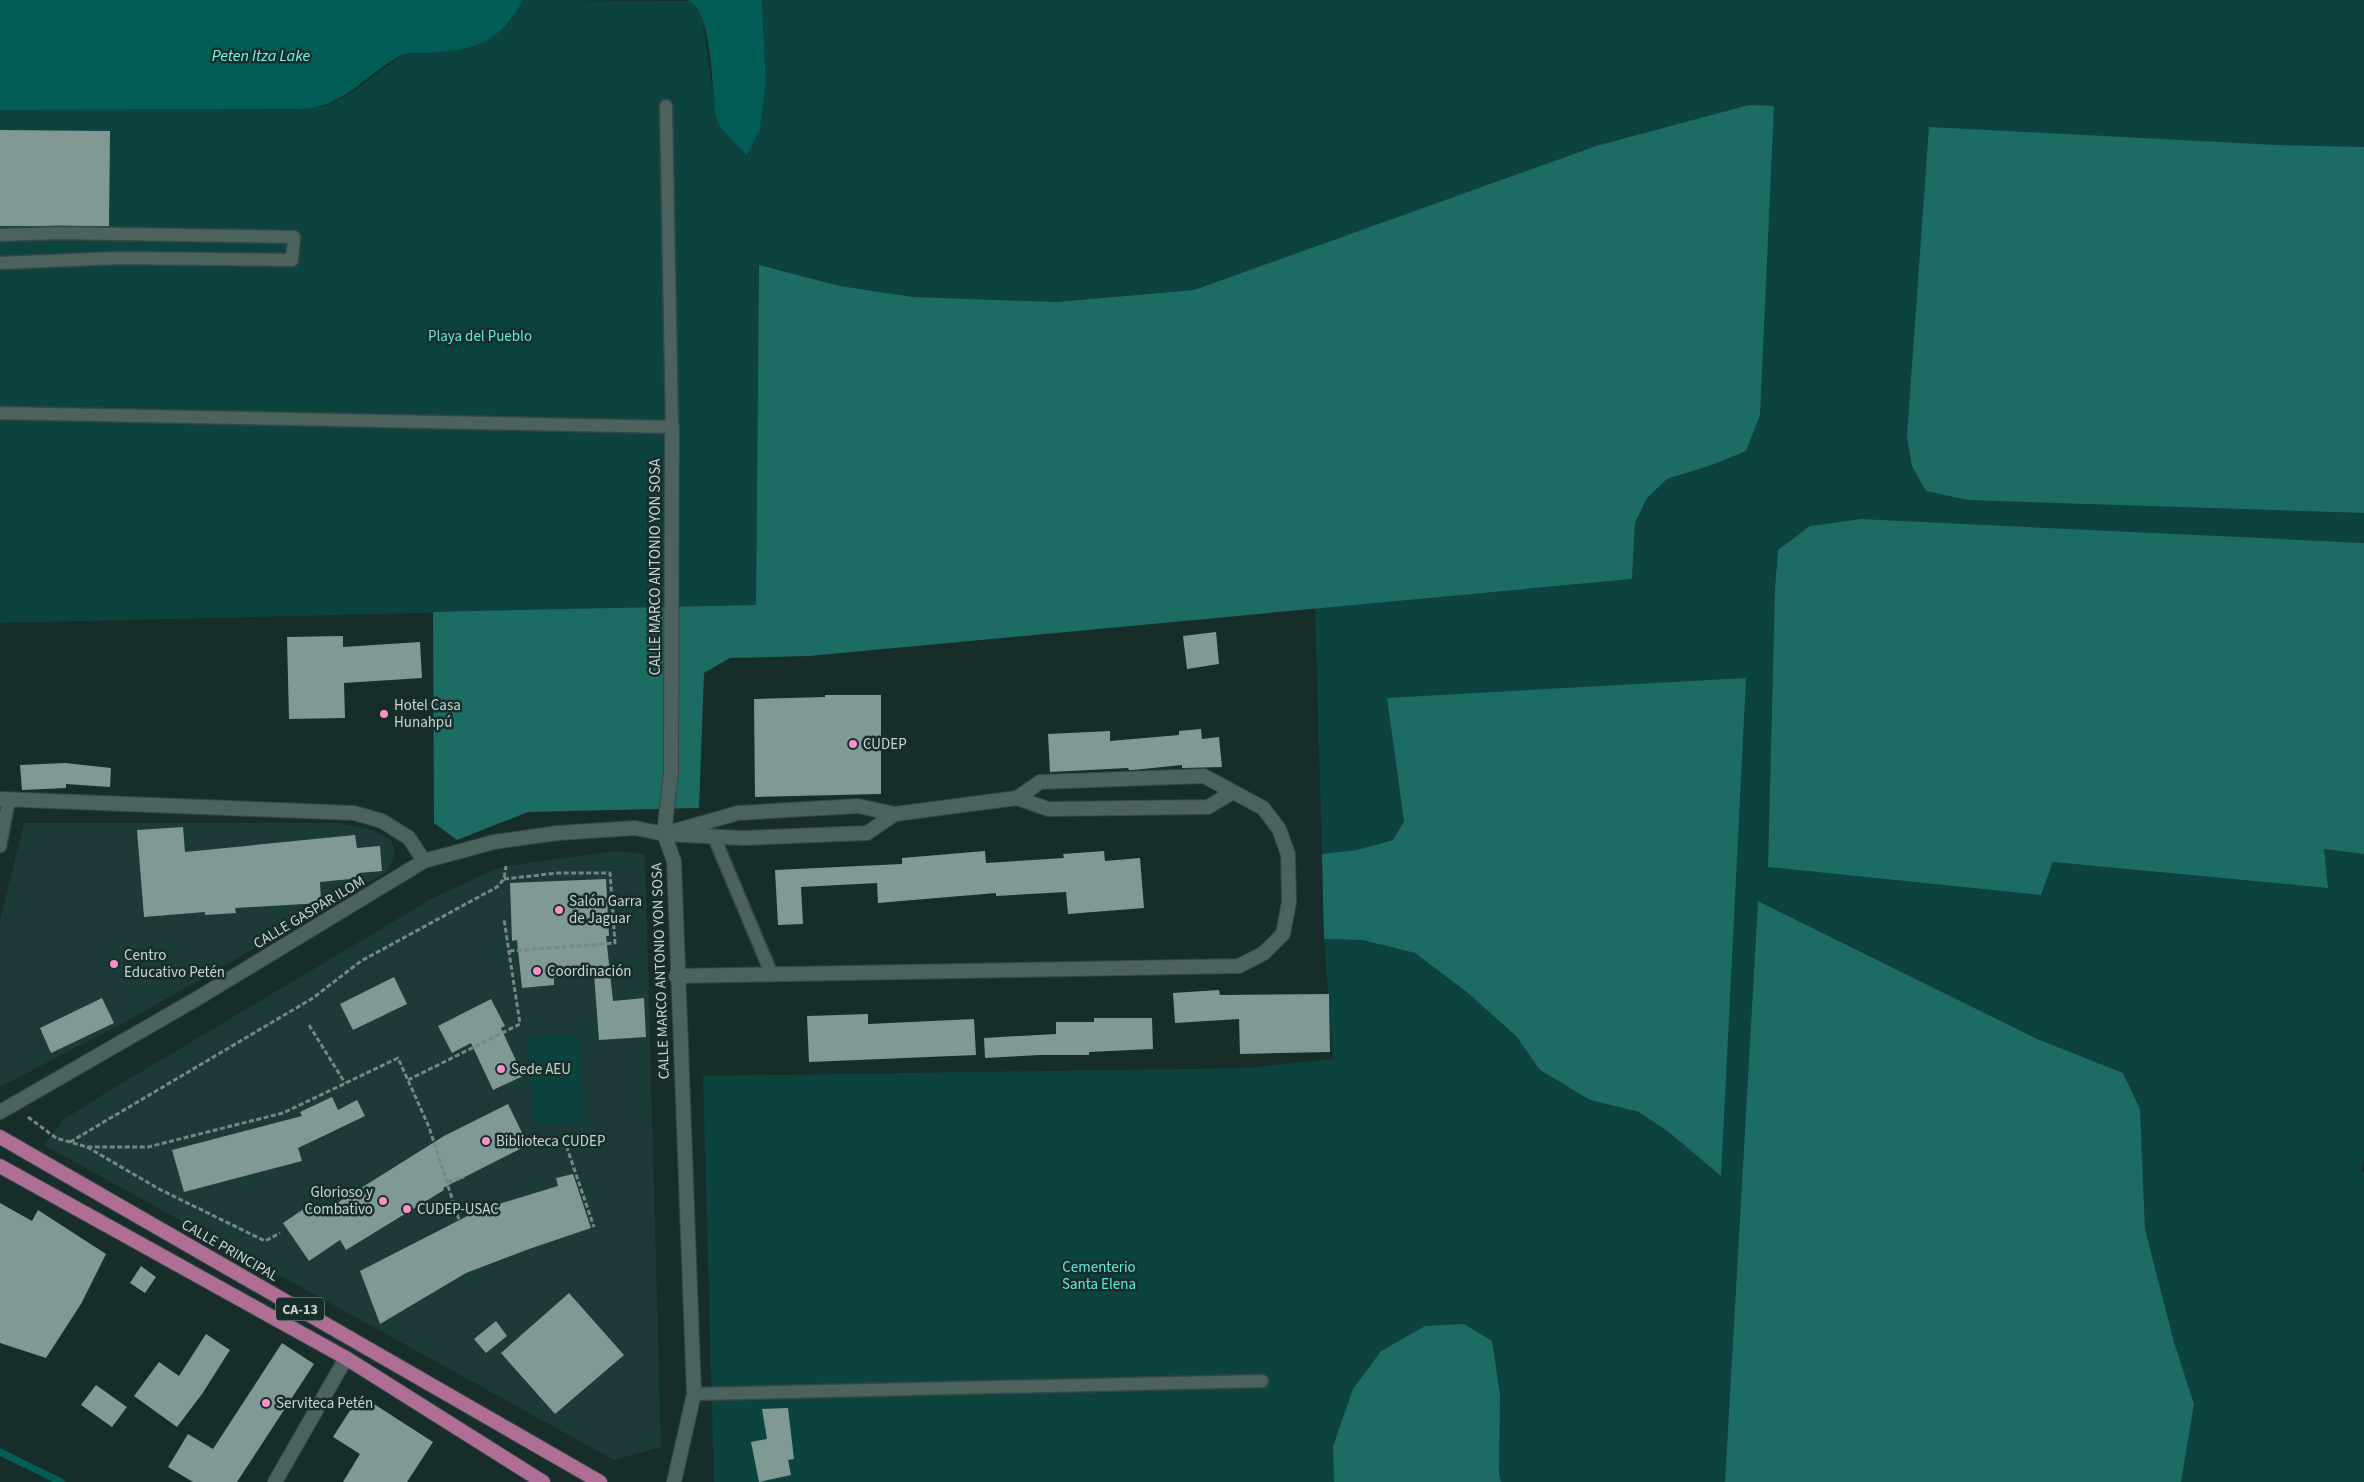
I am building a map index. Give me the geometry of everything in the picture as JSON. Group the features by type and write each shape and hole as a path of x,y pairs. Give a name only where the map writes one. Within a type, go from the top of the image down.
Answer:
{"main road":[{"name":"CALLE PRINCIPAL","path":"0,1137 600,1482"},
{"name":"CA-13","path":"0,1166 346,1358 543,1482"}],"street":[{"name":"CALLE MARCO ANTONIO YON SOSA","path":"672,427 671,773 664,834 674,861 676,976 694,1394 674,1482"},
{"path":"676,976 1239,966 1264,954 1283,934 1289,902 1288,854 1279,829 1263,808 1204,776 1040,782 1018,798"},
{"path":"664,834 738,813 858,806 895,814 1018,798 1048,809 1208,807 1232,792"},
{"path":"5,799 354,813 382,822 408,838 424,861"},
{"name":"CALLE GASPAR ILOM","path":"6,1109 198,998 424,861 494,842 558,833 635,828 664,834 742,838 867,832 895,814"},
{"path":"275,1482 346,1358"}],"lane":[{"path":"0,413 672,427 666,106"},
{"path":"118,258 120,234"},
{"path":"0,235 120,234 294,237 292,260 118,258 0,263"},
{"path":"0,846 5,799"},
{"path":"714,837 772,975"},
{"path":"694,1394 1262,1381"}],"path":[{"path":"70,1142 313,998 361,961 497,886 504,879 506,866"},
{"path":"504,879 558,874 610,873 611,882 615,943 509,951"},
{"path":"408,1080 520,1024 504,919"},
{"path":"309,1025 345,1083"},
{"path":"87,1147 148,1147 283,1113 398,1058 429,1127 459,1220"},
{"path":"6,1109 56,1138 87,1147 160,1189 265,1241 280,1233"},
{"path":"564,1139 594,1226"},
{"path":"448,1182 464,1177"}],"shaded area":[{"path":"1749,105 1774,106 1760,415 1746,451 1712,465 1667,479 1647,498 1635,523 1632,579 809,656 730,658 704,673 699,808 528,812 457,840 434,823 433,612 756,605 759,265 840,286 913,297 1056,302 1194,290 1596,146"},
{"path":"1929,127 2276,145 2364,147 2364,513 1967,500 1926,491 1912,466 1907,436"},
{"path":"1861,519 2364,543 2364,854 2324,849 2328,888 2053,862 2041,895 1768,867 1775,588 1778,550 1810,526"},
{"path":"1746,678 1721,1176 1670,1133 1639,1112 1590,1100 1540,1070 1516,1036 1468,993 1415,953 1362,940 1324,939 1322,854 1357,850 1393,840 1404,821 1387,698"},
{"name":"Centro Educativo Petén","path":"24,823 340,823 374,830 391,840 395,854 387,872 129,1020 0,1087 0,920"},
{"name":"CUDEP-USAC","path":"615,851 645,854 661,1447 614,1460 44,1145 63,1120 107,1092 433,898 493,870 506,866"},
{"path":"1758,901 2035,1038 2123,1073 2140,1109 2145,1229 2174,1342 2194,1404 2181,1482 1725,1482"},
{"path":"1464,1324 1492,1341 1500,1395 1499,1474 1501,1482 1334,1482 1333,1446 1353,1389 1381,1351 1425,1326"}],"green space":[{"path":"523,0 691,1 702,17 717,122 760,129 766,83 762,0 2364,0 2364,147 2276,145 1926,491 1967,500 2364,513 2364,543 1861,519 1810,526 1778,550 1775,588 1768,867 2041,895 2053,862 2328,888 2324,849 2364,854 2364,1159 2361,1171 2364,1172 2364,1482 2181,1482 2194,1404 2174,1342 2145,1229 2140,1109 2123,1073 2035,1038 1758,901 1725,1482 1501,1482 1425,1326 1381,1351 1353,1389 1333,1446 1334,1482 714,1482 703,1076 1247,1068 1333,1059 1324,939 1362,940 1415,953 1468,993 1516,1036 1540,1070 1590,1100 1639,1112 1670,1133 1387,698 1404,821 1393,840 1357,850 1322,854 1315,608 1632,579 1635,523 1647,498 1667,479 1712,465 1746,451 1595,146 1194,290 1056,302 913,297 840,286 759,265 756,605 0,623 0,110 305,109 329,105 351,93 402,55 445,52 510,22"},
{"path":"578,1033 585,1122 534,1126 527,1037"}],"water":[{"name":"Peten Itza Lake","path":"0,0 523,0 505,26 486,41 474,46 447,52 400,56 345,95 320,106 305,109 0,110"},
{"path":"687,0 762,0 766,82 760,129 747,155 726,133 717,120 707,35 696,7"}],"building":[{"path":"0,130 110,131 109,226 0,226"},
{"path":"1216,632 1219,664 1187,669 1183,636"},
{"path":"343,636 343,647 420,642 422,678 344,683 345,718 289,719 287,637"},
{"path":"825,695 881,695 881,794 755,797 754,699 825,697"},
{"path":"1201,729 1202,739 1219,737 1222,767 1182,768 1182,765 1133,770 1128,768 1050,772 1048,734 1110,731 1110,741 1179,735 1179,731"},
{"path":"65,763 111,768 110,787 66,784 66,788 22,790 20,765"},
{"path":"183,827 185,852 355,835 357,848 380,846 382,871 359,873 360,878 320,882 321,903 235,908 236,913 205,915 205,912 144,917 137,830"},
{"path":"985,851 986,863 1064,858 1063,854 1104,851 1105,861 1140,858 1144,908 1068,914 1066,892 996,896 996,893 878,903 877,883 801,887 803,924 778,925 775,870 902,864 902,858"},
{"path":"606,879 609,936 606,936 613,1001 644,998 646,1037 599,1040 594,974 554,978 554,985 522,988 517,940 512,941 510,883"},
{"path":"394,977 407,1004 353,1030 340,1004"},
{"path":"1219,990 1220,995 1329,994 1330,1052 1240,1054 1239,1019 1175,1023 1173,993"},
{"path":"102,998 114,1023 51,1053 40,1028"},
{"path":"491,999 505,1026 501,1028 523,1076 493,1090 471,1043 452,1053 438,1026"},
{"path":"868,1014 868,1024 974,1019 976,1055 809,1062 807,1016"},
{"path":"1094,1018 1152,1018 1153,1049 1089,1052 1089,1055 985,1058 984,1038 1056,1034 1056,1022 1094,1022"},
{"path":"332,1097 338,1110 357,1100 365,1116 298,1148 302,1161 184,1192 172,1150 302,1116 300,1112"},
{"path":"508,1104 528,1145 443,1188 444,1190 346,1250 340,1240 309,1261 283,1223 311,1204 318,1215 444,1136"},
{"path":"573,1174 591,1228 466,1273 380,1324 360,1271 479,1210 558,1186 556,1178"},
{"path":"0,1203 32,1221 38,1210 106,1254 81,1304 46,1358 0,1343"},
{"path":"141,1266 156,1277 145,1293 130,1283"},
{"path":"569,1293 624,1355 555,1414 501,1353"},
{"path":"496,1321 507,1336 486,1353 474,1339"},
{"path":"206,1334 230,1350 202,1394 177,1427 134,1396 159,1362 179,1376"},
{"name":"Serviteca Petén","path":"282,1343 314,1364 237,1482 193,1482 168,1467 188,1434 213,1449"},
{"path":"96,1385 127,1407 112,1427 81,1405"},
{"path":"360,1395 433,1442 407,1482 343,1482 360,1454 333,1437"},
{"path":"788,1408 794,1459 788,1460 791,1475 759,1482 751,1442 767,1439 762,1409"}],"waterway":[{"path":"0,1452 61,1482"}],"place":[{"name":"Hotel Casa Hunahpú","path":"384,714"},
{"name":"CUDEP","path":"853,744"},
{"name":"Salón Garra de Jaguar","path":"559,910"},
{"name":"Centro Educativo Petén","path":"114,964"},
{"name":"Coordinación","path":"537,971"},
{"name":"Sede AEU","path":"501,1069"},
{"name":"Biblioteca CUDEP","path":"486,1141"},
{"name":"Glorioso y Combativo","path":"383,1201"},
{"name":"CUDEP-USAC","path":"407,1209"},
{"name":"Serviteca Petén","path":"266,1403"}],"park label":[{"name":"Playa del Pueblo","path":"480,336"},
{"name":"Cementerio Santa Elena","path":"1099,1276"}]}
